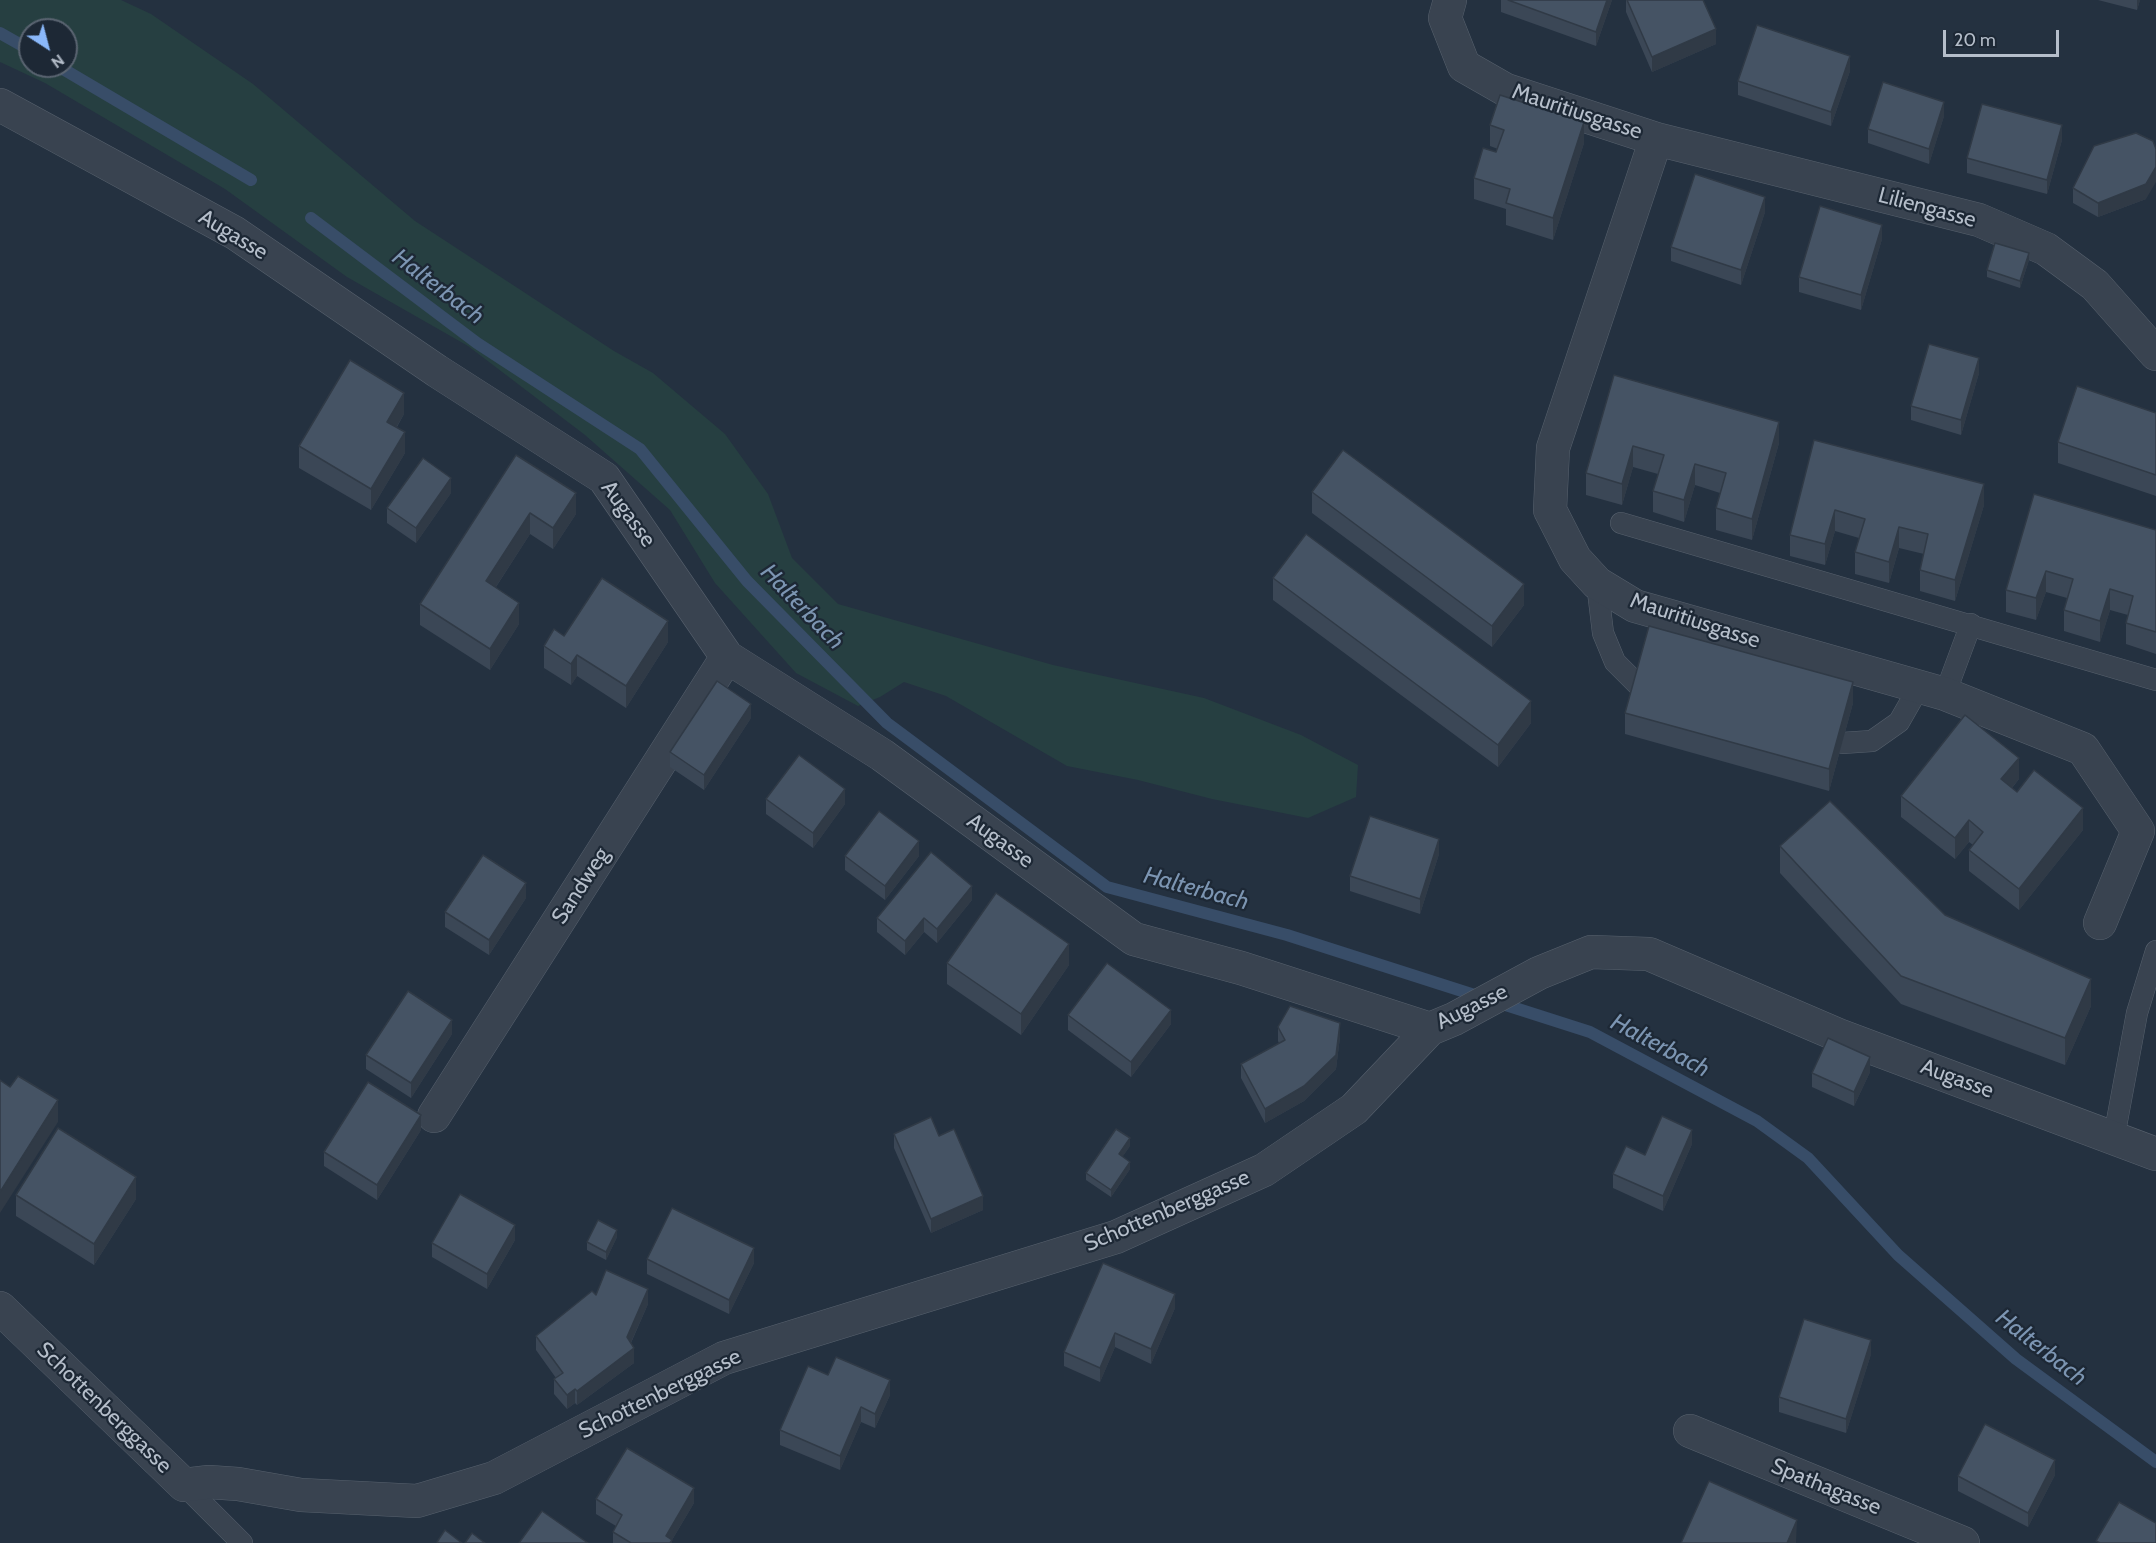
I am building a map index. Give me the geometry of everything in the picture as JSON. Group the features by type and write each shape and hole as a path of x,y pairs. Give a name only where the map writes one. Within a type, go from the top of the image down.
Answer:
{"street":[{"name":"Mauritiusgasse","path":"1450,0 1445,18 1464,66 1506,90 1656,139 1553,448 1550,510 1575,559 1597,583 1635,606 1932,691 2083,749 2138,831 2100,923"},
{"name":"Augasse","path":"0,105 235,233 437,371 604,478 728,657 882,755 1134,939 1442,1024 1539,973 1591,952 1649,954 1838,1035 2156,1154"},
{"name":"Liliengasse","path":"1656,139 1979,220 2046,249 2096,285 2156,354"},
{"name":"Sandweg","path":"434,1116 728,657"},
{"name":"Schottenberggasse","path":"0,1308 184,1485 209,1482 301,1494 417,1501 495,1478 724,1358 1116,1237 1264,1170 1353,1109 1442,1024"},
{"name":"Spathagasse","path":"1690,1431 1963,1543"}],"lane":[{"path":"1621,523 2156,680"},
{"path":"1597,583 1603,633 1614,662 1639,686"},
{"path":"1842,742 1872,741 1899,722 1932,691 1971,624"},
{"path":"2114,1137 2137,1013 2156,951"},
{"path":"184,1485 242,1543"}],"green space":[{"path":"0,0 121,0 151,14 253,84 415,221 614,351 653,373 725,434 768,494 792,558 838,604 1053,665 1204,698 1301,735 1358,765 1356,797 1308,818 1212,799 1138,780 1067,766 946,696 904,682 880,697 858,706 796,673 715,583 670,510 585,435 468,346 347,277 225,189 34,78 78,78 78,18 18,18 18,70 0,62"}],"building":[{"path":"1508,0 1607,0 1596,32"},
{"path":"1627,0 1703,0 1716,29 1652,57"},
{"path":"1757,25 1850,56 1831,112 1738,81"},
{"path":"1883,82 1944,102 1929,149 1868,129"},
{"path":"1500,95 1584,122 1553,218 1506,203 1510,189 1474,178 1483,148 1496,152 1504,130 1490,125"},
{"path":"1982,104 2062,125 2047,180 1967,158"},
{"path":"2136,133 2153,141 2156,149 2156,167 2146,184 2098,203 2073,188 2094,146"},
{"path":"1695,174 1765,197 1741,270 1671,247"},
{"path":"1820,206 1882,225 1861,295 1799,277"},
{"path":"1995,243 2029,253 2020,281 1987,270"},
{"path":"1929,344 1979,358 1961,420 1911,406"},
{"path":"350,360 404,393 387,422 405,432 371,489 299,446"},
{"path":"1614,375 1779,422 1752,519 1716,508 1726,473 1695,464 1684,500 1653,491 1664,455 1633,446 1622,484 1586,473"},
{"path":"2077,386 2156,413 2156,475 2058,442"},
{"path":"1814,440 1984,484 1955,580 1920,570 1928,534 1899,527 1889,562 1855,552 1865,519 1835,510 1825,544 1790,535"},
{"path":"1343,450 1524,584 1492,626 1312,492"},
{"path":"516,455 576,493 553,528 530,513 486,581 519,603 490,649 420,604"},
{"path":"423,458 451,478 416,528 387,508"},
{"path":"2034,494 2156,530 2156,632 2126,623 2133,596 2110,589 2100,621 2064,610 2073,579 2046,571 2036,598 2006,590"},
{"path":"1306,534 1531,701 1498,745 1273,578"},
{"path":"602,578 668,621 626,686 577,655 571,664 544,646 554,629 564,636"},
{"path":"1649,626 1853,682 1829,769 1625,713"},
{"path":"717,681 751,704 704,775 670,752"},
{"path":"1965,715 2019,758 2001,779 2017,792 2034,770 2083,808 2019,889 1969,850 1983,832 1969,820 1955,838 1901,796"},
{"path":"799,755 845,789 813,833 766,799"},
{"path":"1830,801 1945,915 2091,979 2065,1038 1901,976 1780,846"},
{"path":"879,811 919,841 885,886 845,856"},
{"path":"1370,816 1439,839 1420,899 1350,876"},
{"path":"931,852 972,886 937,929 924,918 905,941 877,918"},
{"path":"483,855 526,883 489,940 445,912"},
{"path":"996,893 1069,944 1021,1014 947,963"},
{"path":"1107,963 1171,1010 1131,1062 1068,1015"},
{"path":"408,991 452,1020 411,1083 366,1055"},
{"path":"1290,1006 1340,1023 1336,1055 1304,1086 1265,1109 1241,1064 1285,1040 1278,1027"},
{"path":"1828,1038 1870,1057 1854,1092 1812,1073"},
{"path":"18,1076 58,1100 0,1192 0,1080 10,1087"},
{"path":"368,1082 421,1115 377,1185 324,1152"},
{"path":"1662,1116 1692,1130 1663,1196 1613,1174 1626,1146 1645,1155"},
{"path":"931,1117 939,1136 954,1129 983,1196 931,1219 894,1134"},
{"path":"58,1128 136,1177 94,1244 16,1195"},
{"path":"1116,1129 1130,1138 1119,1154 1130,1162 1111,1190 1086,1173"},
{"path":"460,1194 515,1225 487,1274 432,1243"},
{"path":"672,1208 754,1248 729,1300 647,1259"},
{"path":"598,1220 617,1230 606,1252 587,1242"},
{"path":"1103,1263 1175,1294 1151,1349 1115,1333 1100,1368 1064,1352"},
{"path":"606,1270 648,1289 627,1337 634,1348 577,1391 575,1389 567,1395 554,1379 563,1373 536,1336 592,1291 596,1295"},
{"path":"1804,1319 1871,1340 1846,1419 1779,1397"},
{"path":"836,1357 890,1380 875,1414 861,1407 840,1456 780,1430 808,1366 828,1375"},
{"path":"1985,1424 2055,1460 2028,1513 1958,1476"},
{"path":"627,1448 694,1488 666,1536 672,1540 670,1543 631,1543 613,1532 622,1515 596,1499"},
{"path":"1709,1481 1797,1520 1787,1543 1681,1543"},
{"path":"2119,1502 2156,1523 2156,1543 2100,1543 2096,1541"},
{"path":"542,1511 588,1543 519,1543"},
{"path":"445,1530 462,1543 437,1542"},
{"path":"472,1533 485,1543 465,1543"}],"waterway":[{"name":"Halterbach","path":"0,33 18,43"},
{"name":"Halterbach","path":"78,78 251,180"},
{"name":"Halterbach","path":"311,218 477,343 640,449 747,581 887,723 1107,887 1287,935 1590,1032 1757,1121 1808,1158 1898,1255 2016,1359 2156,1462"}]}
